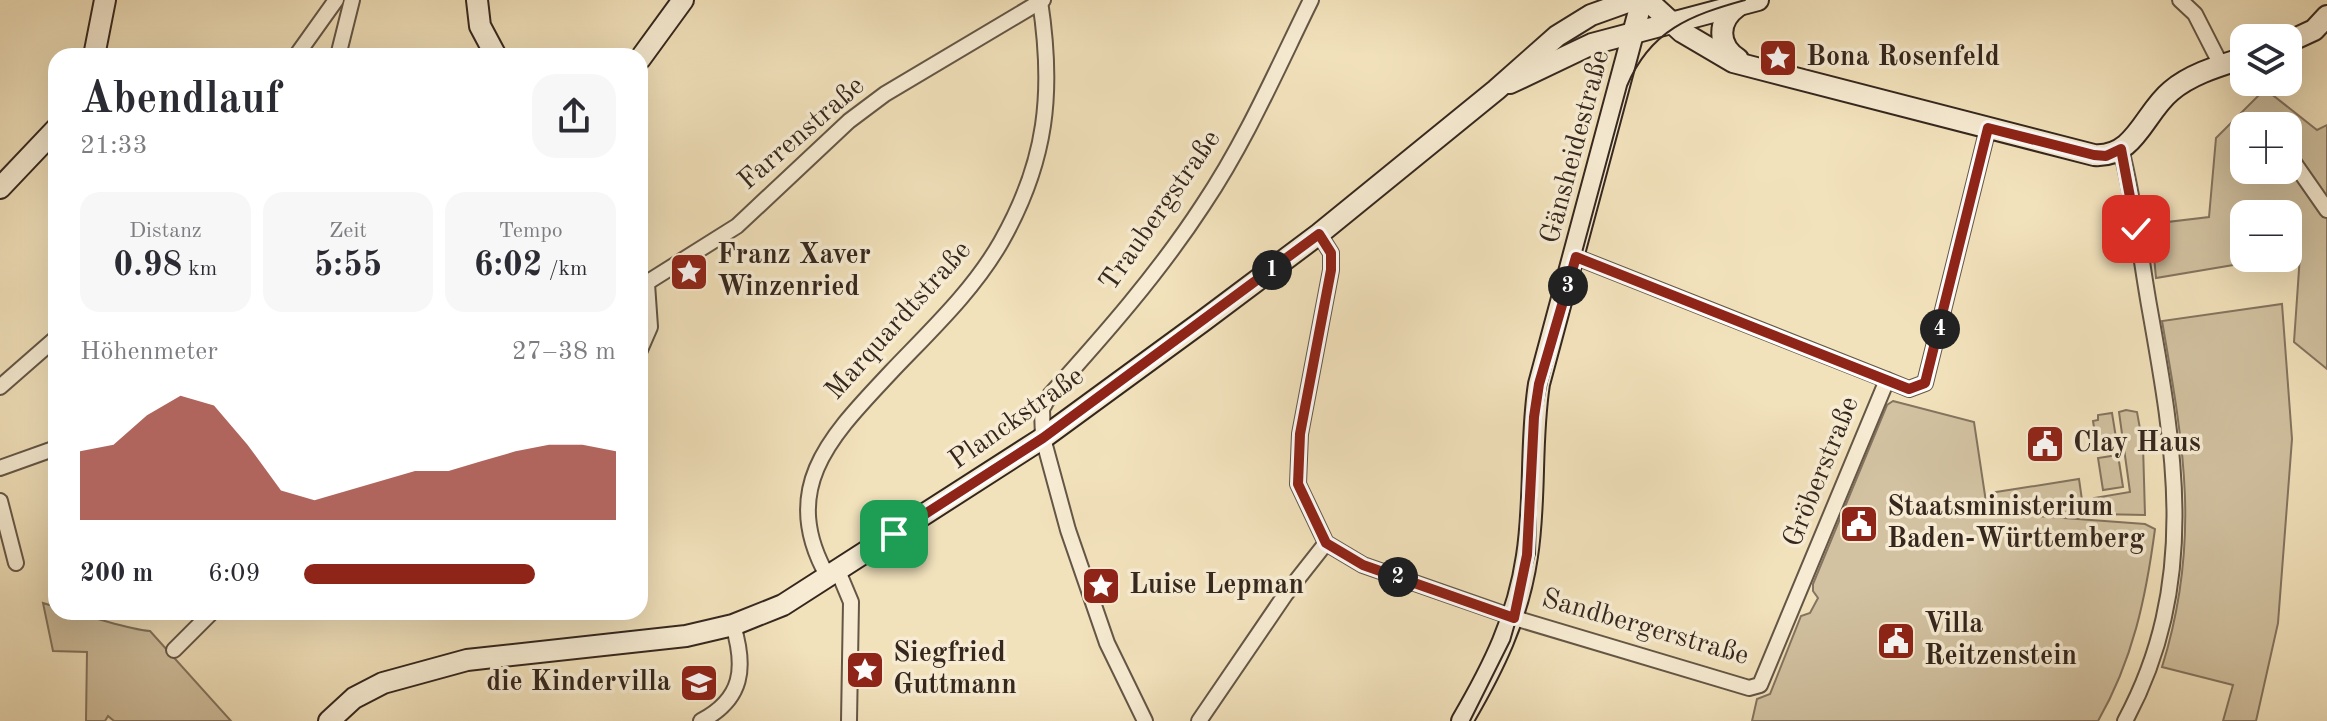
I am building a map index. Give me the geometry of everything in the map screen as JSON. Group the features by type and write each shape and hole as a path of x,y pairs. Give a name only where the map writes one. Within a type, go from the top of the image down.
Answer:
{"street":[{"path":"96,48 105,0"},
{"path":"302,48 336,0"},
{"path":"340,48 352,0"},
{"path":"477,0 480,26 492,48"},
{"path":"648,48 683,0"},
{"name":"Traubergstraße","path":"1043,438 1042,409 1050,395 1136,297 1204,204 1240,143 1311,0"},
{"name":"Planckstraße","path":"329,721 354,698 383,683 467,660 686,636 733,625 783,605 1043,438 1319,234 1496,90 1557,36 1591,15 1633,0"},
{"path":"1644,0 1671,23 1726,59 2094,155 2106,156 2121,149 2136,136 2157,105 2172,90 2230,62"},
{"name":"Gänsheidestraße","path":"1462,721 1492,670 1514,618 1527,555 1534,417 1539,384 1644,0"},
{"path":"2180,0 2195,14 2221,65"},
{"name":"Farrenstraße","path":"648,283 737,226 868,106 1042,1"},
{"name":"Marquardtstraße","path":"849,721 851,602 807,526 810,489 824,448 851,414 972,285 1001,242 1027,189 1042,140 1049,94 1049,57 1042,1"},
{"path":"1748,3 1725,19 1722,41 1731,55 1756,69"},
{"name":"Planckstraße","path":"1496,90 1579,49 1748,3"},
{"path":"2302,36 2314,30 2327,16"},
{"path":"1620,87 1640,51 1671,23"},
{"name":"Gröberstraße","path":"1760,685 1887,380 1909,389 1925,383 1988,128"},
{"path":"0,188 48,137"},
{"path":"2121,149 2168,408 2176,495 2175,542 2168,597 2151,660 2125,721"},
{"path":"2302,174 2327,210"},
{"path":"1199,721 1285,595 1326,543 1298,484 1300,434 1331,270 1331,253 1319,234"},
{"path":"1576,257 1887,380"},
{"path":"0,387 48,345"},
{"path":"1043,438 1068,530 1107,643 1145,721"},
{"path":"0,468 48,451"},
{"path":"0,501 16,563"},
{"name":"Sandbergerstraße","path":"1326,543 1363,565 1514,618 1689,672 1749,688 1760,685"},
{"path":"174,650 204,620"},
{"path":"701,721 721,710 731,699 741,660 733,625"}],"shaded area":[{"path":"2258,96 2274,96 2294,112 2242,112"},
{"path":"2302,118 2317,130 2327,125 2327,369 2294,342 2299,272 2302,272 2302,200 2230,200 2230,266 2156,278 2151,224 2209,217 2216,138 2230,124 2230,184 2302,184"},
{"path":"2282,304 2292,439 2278,623 2256,721 2223,721 2233,685 2162,667 2182,578 2185,494 2177,411 2162,321"},
{"path":"1893,401 1974,422 1986,502 1990,504 2037,516 2145,524 2155,529 2136,628 2120,675 2098,721 1752,721 1757,699 1770,694 1801,616 1810,613 1818,598 1813,584 1887,405"},
{"path":"2119,412 2137,412 2143,445 2145,515 2096,514 2094,498 2130,492"},
{"path":"2112,413 2118,450 2098,453 2093,421 2098,420 2098,415"},
{"path":"2118,455 2123,487 2103,490 2098,458"},
{"path":"2079,479 2084,514 2022,508 1999,500 1990,493"},
{"path":"43,603 48,605 48,620 99,620 150,631 231,721 114,721 108,716 105,721 86,721 87,652 53,651"}],"tram line":[{"path":"1470,721 1510,641 1535,554 1538,428 1547,382 1627,86 1636,67 1660,38 1690,19 1745,0"}],"place":[{"name":"Bona Rosenfeld","path":"1778,58"},
{"name":"Franz Xaver Winzenried","path":"689,272"},
{"name":"Clay Haus","path":"2045,444"},
{"name":"Staatsministerium Baden-Württemberg","path":"1859,524"},
{"name":"Luise Lepman","path":"1101,586"},
{"name":"Villa Reitzenstein","path":"1896,641"},
{"name":"Siegfried Guttmann","path":"865,670"},
{"name":"die Kindervilla","path":"699,683"}],"route":[{"path":"894,534 1043,438 1319,234 1331,253 1331,270 1315,368 1300,434 1298,484 1326,543 1363,565 1514,618 1531,523 1532,446 1539,384 1576,257 1909,389 1925,383 1953,281 1988,128 2094,155 2106,156 2121,149 2136,229"}]}
